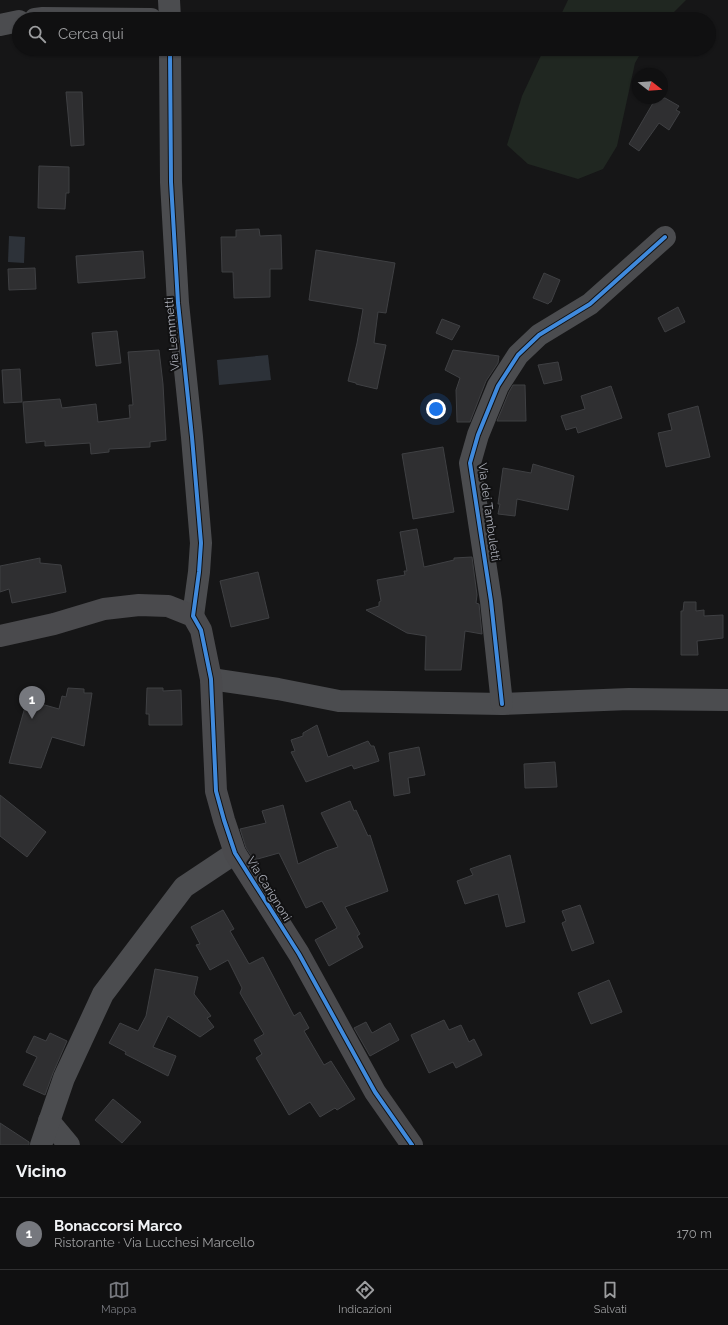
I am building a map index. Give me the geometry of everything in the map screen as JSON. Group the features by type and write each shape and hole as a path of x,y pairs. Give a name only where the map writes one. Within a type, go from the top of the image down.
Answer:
{"street":[{"path":"169,0 170,12"},
{"path":"0,24 12,23"},
{"name":"Via Lemmetti","path":"170,56 171,182 178,304 192,437 200,543 199,572 193,616"},
{"name":"Via dei Tambuletti","path":"502,704 491,601 470,463 478,435 498,386 518,354 540,334 590,304 665,237"},
{"path":"0,636 54,624 104,609 138,605 168,606 193,616"},
{"name":"Via Carignoni","path":"193,616 201,630 211,679 216,791 235,853 299,954 375,1092 412,1145"},
{"path":"211,679 278,689 339,701 502,704 629,699 728,700"},
{"path":"41,1145 64,1078 102,994 184,887 235,853"},
{"path":"49,1121 69,1145"}],"shaded area":[{"path":"568,0 686,0 674,12 562,12"},
{"path":"541,56 639,56 634,68 632,68 632,77 617,146 603,169 578,179 528,164 507,145 522,96"},
{"path":"9,236 25,237 24,263 8,262"},
{"path":"268,355 271,380 219,385 217,360"}],"building":[{"path":"66,92 82,92 84,145 71,146"},
{"path":"668,100 679,106 676,110 680,112 669,130 659,123 639,151 629,144 652,104 668,104"},
{"path":"39,166 69,167 69,193 66,193 65,209 38,208"},
{"path":"259,229 260,236 281,235 282,269 270,269 270,297 234,298 233,272 222,272 221,237 236,237 236,230"},
{"path":"316,250 395,263 386,313 378,312 374,343 386,345 377,389 348,381 363,309 309,300"},
{"path":"143,251 145,278 78,283 76,256"},
{"path":"35,268 36,289 9,290 8,269"},
{"path":"544,273 560,280 551,302 548,304 533,298"},
{"path":"678,307 685,322 665,332 658,318"},
{"path":"442,319 460,326 452,340 436,333"},
{"path":"117,331 121,363 96,366 92,333"},
{"path":"159,350 163,384 166,440 150,442 150,447 109,449 109,452 91,454 90,443 45,446 45,441 26,443 23,402 60,399 62,408 96,404 98,422 130,418 129,405 133,405 128,352"},
{"path":"453,350 499,356 498,363 486,381 470,422 457,422 456,390 460,378 445,370"},
{"path":"558,362 562,380 544,384 538,365"},
{"path":"20,369 22,402 4,403 2,370"},
{"path":"513,385 525,385 526,421 497,421 509,392"},
{"path":"611,386 622,418 578,433 576,427 566,430 561,416 585,409 581,396"},
{"path":"698,406 710,457 666,467 658,433 672,430 668,414"},
{"path":"443,447 454,512 413,519 402,454"},
{"path":"533,464 574,476 568,510 517,499 515,516 498,514 503,468 531,473"},
{"path":"417,529 424,567 454,560 454,558 472,557 477,595 476,603 479,604 482,634 465,631 461,670 425,670 426,636 407,633 366,610 379,606 379,602 381,601 377,580 405,575 404,571 407,571 400,532"},
{"path":"40,558 40,563 61,565 66,592 12,603 9,589 0,592 0,566"},
{"path":"258,572 269,618 231,627 220,581"},
{"path":"684,602 696,602 696,611 704,610 704,616 723,615 723,638 697,641 698,655 681,655 681,611 683,611"},
{"path":"68,688 84,689 84,693 92,693 84,746 52,737 41,768 9,763 27,700 59,709 62,696 66,697"},
{"path":"147,688 163,688 163,691 181,690 182,725 149,725 149,714 146,714"},
{"path":"317,725 328,757 368,741 371,746 374,746 379,761 354,769 352,765 306,782 291,752 295,751 291,740 303,736 303,733"},
{"path":"419,747 425,775 408,778 410,793 394,796 389,753"},
{"path":"555,762 557,787 525,788 524,764"},
{"path":"0,795 46,832 27,857 0,836"},
{"path":"350,801 354,811 356,810 368,836 370,835 388,891 345,907 360,934 357,936 363,947 329,966 315,940 337,928 322,901 306,908 279,853 254,860 246,848 240,829 266,823 262,811 283,805 298,864 338,847 321,813"},
{"path":"510,855 525,922 506,927 498,894 465,904 457,881 473,875 470,869"},
{"path":"580,905 594,943 572,951 562,923 566,921 562,911"},
{"path":"223,910 234,929 230,931 249,964 263,957 294,1016 300,1012 309,1028 304,1031 324,1065 331,1061 355,1099 337,1110 335,1108 320,1117 310,1102 289,1115 256,1058 262,1054 254,1040 264,1034 240,993 242,988 228,960 210,970 196,945 200,944 191,927"},
{"path":"155,969 198,977 194,994 211,1016 207,1018 214,1027 200,1037 168,1016 153,1047 176,1056 168,1076 125,1054 126,1052 109,1043 120,1023 138,1031 146,1016"},
{"path":"609,980 622,1012 591,1024 578,993"},
{"path":"444,1020 449,1030 461,1025 469,1042 474,1039 482,1055 456,1068 453,1062 429,1073 411,1035"},
{"path":"366,1022 372,1033 390,1023 399,1040 370,1056 354,1028"},
{"path":"50,1033 67,1041 45,1095 23,1085 37,1057 26,1052 34,1036 46,1041"},
{"path":"113,1099 141,1122 122,1143 95,1120"},
{"path":"0,1123 29,1142 29,1145 0,1145"}],"cycle path":[{"path":"170,56 171,182 178,303 201,543 193,616 201,630 211,679 216,791 235,853 299,954 375,1092 412,1145"},
{"path":"502,704 491,601 470,463 478,435 498,386 518,355 539,335 590,304 665,237"}],"place":[{"name":"Bonaccorsi Marco","path":"32,719"}]}
